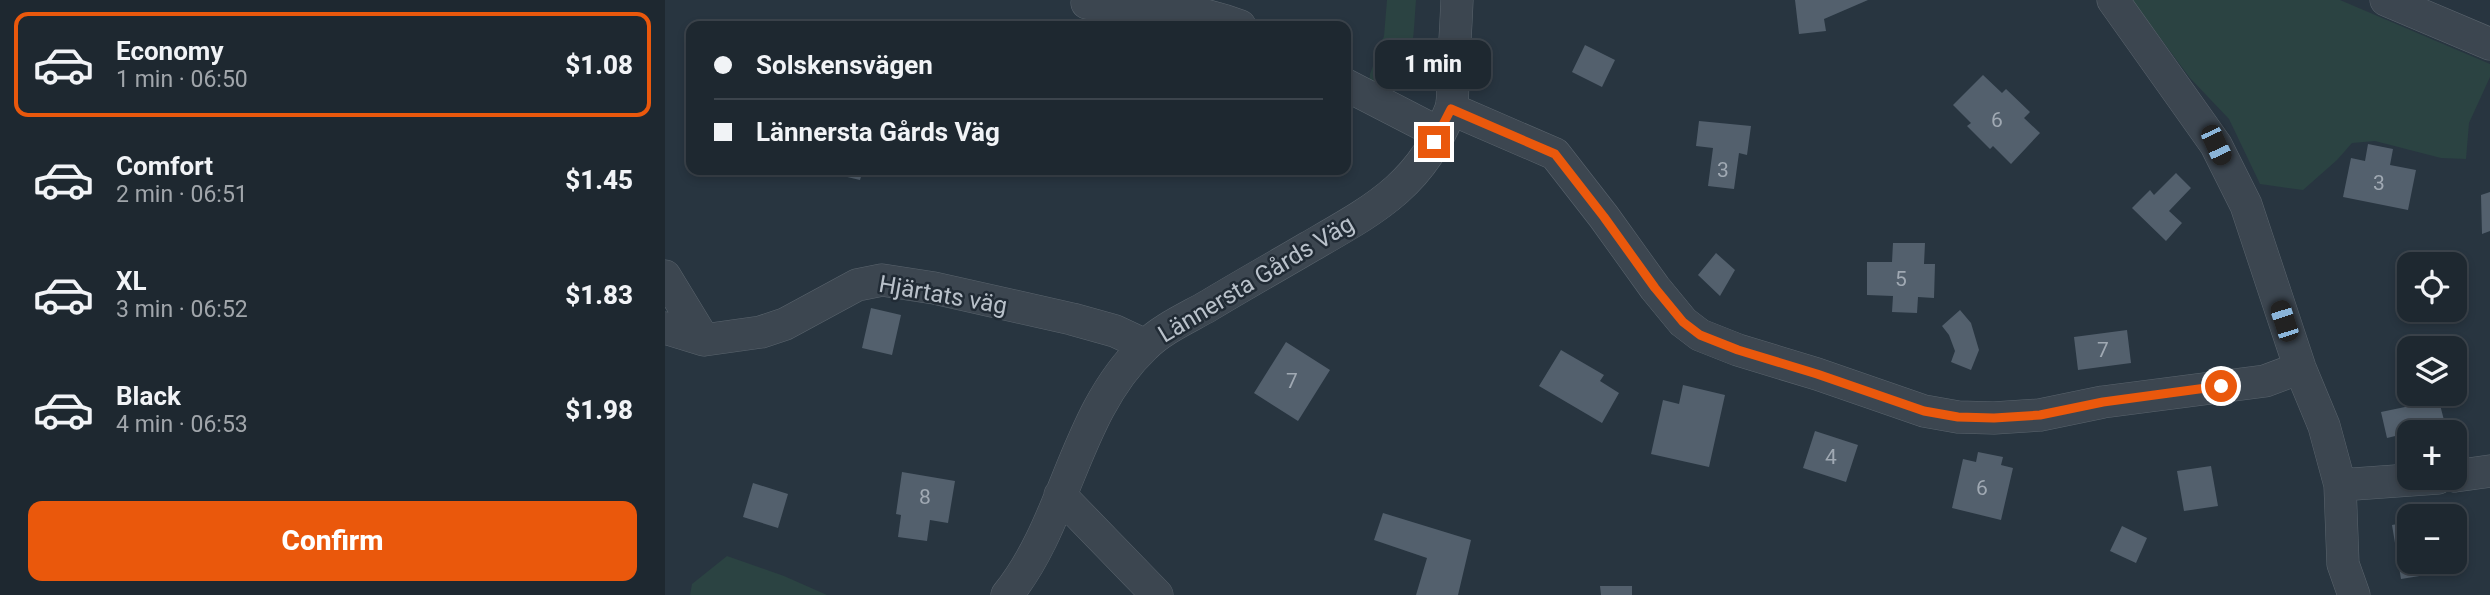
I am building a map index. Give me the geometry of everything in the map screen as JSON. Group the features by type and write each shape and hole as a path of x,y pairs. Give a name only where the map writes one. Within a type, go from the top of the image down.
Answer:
{"street":[{"name":"Lännersta Gårds Väg","path":"1007,595 1031,558 1048,524 1104,398 1145,345 1364,216 1392,196 1415,171 1445,121 1457,0"},
{"path":"2113,0 2216,145 2246,205 2300,368 2324,426 2340,485 2343,564 2354,595"},
{"path":"2386,0 2490,44"},
{"path":"1087,3 1178,9 1226,21"},
{"path":"1351,87 1445,121 1555,154 1619,236 1655,288 1683,322 1700,335 1924,411 1958,417 2040,415 2103,402 2265,381 2300,368"},
{"path":"665,276 704,340"},
{"name":"Hjärtats väg","path":"665,328 704,340 761,332 785,324 857,285 882,280 934,288 1072,319 1115,331 1145,345"},
{"path":"2467,474 2490,471"},
{"path":"2340,485 2397,481"},
{"path":"1060,495 1157,595"}],"green space":[{"path":"1387,0 1416,0 1413,40 1407,66 1401,78 1381,94 1369,84 1384,36"},
{"path":"2132,0 2340,0 2490,64 2490,77 2469,123 2466,159 2441,158 2375,141 2352,143 2303,190 2260,184 2229,119 2190,78"},
{"path":"727,556 827,595 690,595 692,584"}],"building":[{"path":"1795,0 1868,0 1824,19 1826,31 1799,34"},
{"path":"1585,45 1615,60 1602,87 1572,72"},
{"path":"1983,75 2002,93 2006,89 2030,112 2024,118 2040,133 2011,164 1993,146 1990,149 1967,126 1971,123 1953,105"},
{"path":"1699,121 1751,126 1747,155 1739,153 1734,189 1708,186 1713,148 1696,146"},
{"path":"2368,144 2393,149 2390,165 2416,170 2408,210 2343,197 2351,158 2365,161"},
{"path":"2176,173 2191,188 2169,211 2182,223 2166,241 2132,208 2150,190 2154,195"},
{"path":"839,175 862,175 860,180"},
{"path":"2490,192 2490,231 2482,234 2481,195"},
{"path":"1893,243 1925,243 1924,264 1935,264 1934,298 1918,297 1917,313 1892,312 1893,296 1867,295 1867,262 1892,262"},
{"path":"1716,253 1735,270 1720,296 1698,275"},
{"path":"871,308 901,315 892,355 862,348"},
{"path":"1960,310 1971,323 1979,350 1971,370 1951,362 1955,351 1942,326"},
{"path":"2127,330 2131,363 2078,370 2074,337"},
{"path":"1286,342 1330,370 1298,421 1254,393"},
{"path":"1561,350 1604,375 1600,381 1619,393 1602,423 1539,386"},
{"path":"1683,385 1725,395 1709,467 1651,454 1663,400 1679,404"},
{"path":"2440,406 2444,420 2397,420 2397,436 2387,438 2381,412 2405,407"},
{"path":"1815,431 1858,445 1846,482 1803,468"},
{"path":"1978,452 2003,457 2001,465 2013,468 2001,520 1952,508 1963,459 1976,462"},
{"path":"2211,466 2218,506 2184,511 2177,471"},
{"path":"902,472 955,481 948,523 930,520 927,541 898,537 901,515 896,514"},
{"path":"753,483 788,494 778,528 743,517"},
{"path":"1383,513 1471,540 1458,595 1416,595 1427,558 1374,540"},
{"path":"2397,524 2397,555 2392,525"},
{"path":"2122,526 2147,538 2136,563 2110,551"},
{"path":"2400,574 2432,574 2401,579"},
{"path":"1600,586 1632,586 1632,595 1601,595"}],"route":[{"path":"1434,142 1451,109 1555,154 1655,288 1683,322 1700,335 1924,411 1958,417 2040,415 2103,402 2221,386"}]}
